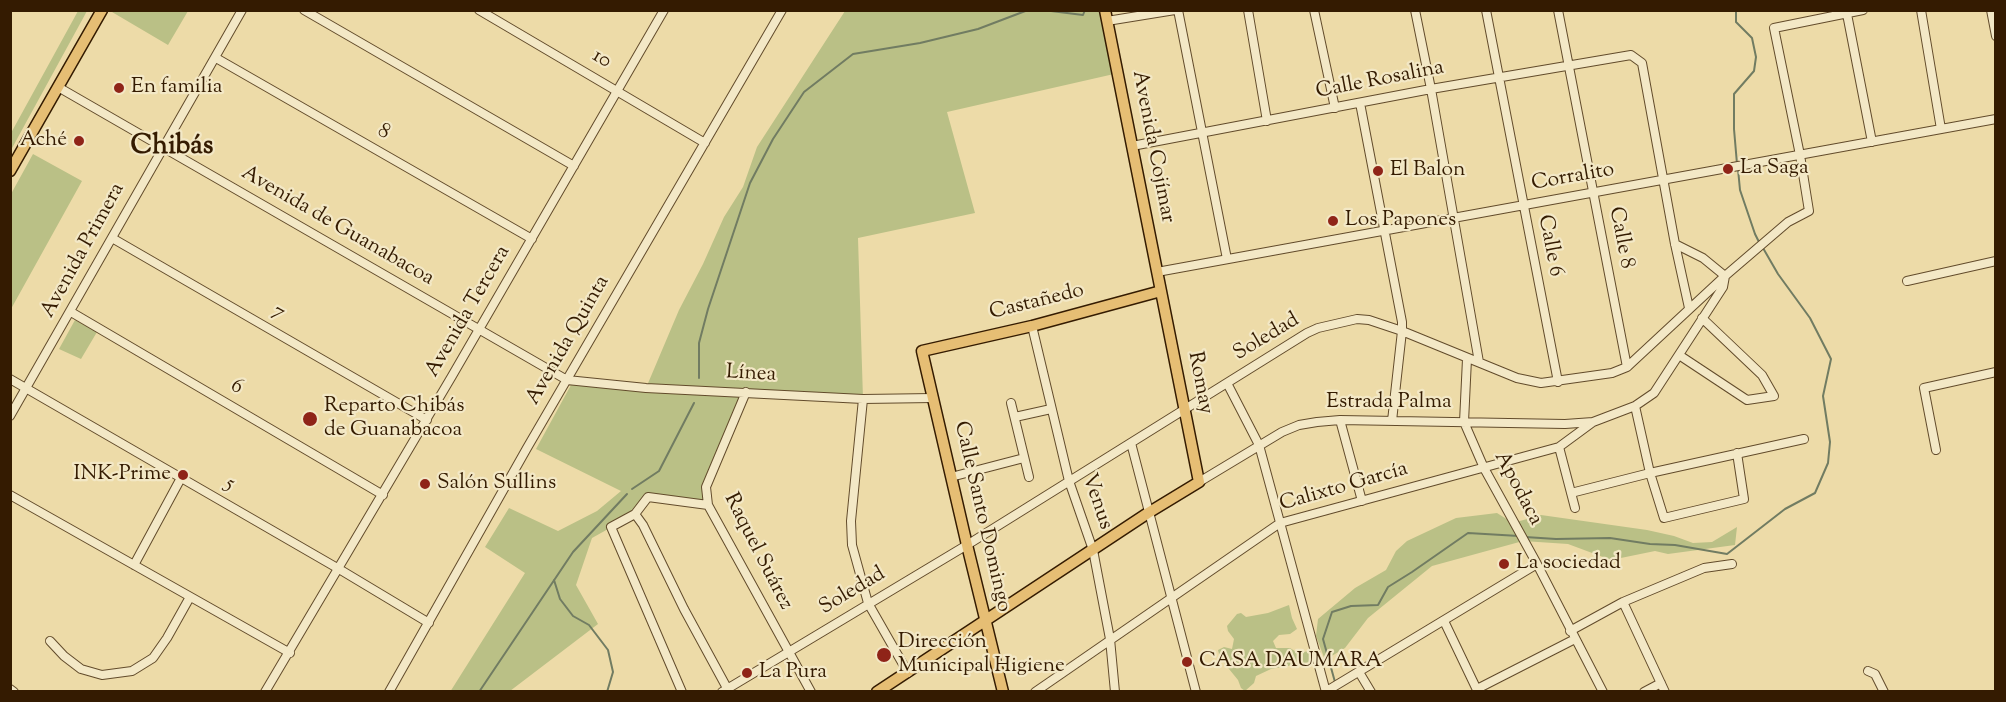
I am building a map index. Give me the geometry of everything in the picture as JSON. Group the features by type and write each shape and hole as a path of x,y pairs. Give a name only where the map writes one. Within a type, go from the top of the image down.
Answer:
{"main road":[{"path":"10,171 102,10"},
{"name":"Avenida Cojímar","path":"1106,16 1161,291"},
{"name":"Castañedo","path":"922,351 1032,326 1161,291"},
{"name":"Romay","path":"1161,291 1199,482"},
{"name":"Calle Santo Domingo","path":"922,351 1003,692"},
{"name":"Estrada Palma","path":"877,692 1148,513 1199,482"}],"street":[{"name":"Avenida Primera","path":"10,416 242,10"},
{"path":"304,10 574,166"},
{"name":"10","path":"479,10 705,143"},
{"name":"Avenida Quinta","path":"389,692 782,10"},
{"path":"1106,16 1176,10 1227,259"},
{"path":"1248,10 1267,121"},
{"path":"1314,10 1335,108"},
{"path":"1415,10 1479,362"},
{"name":"Calle 6","path":"1486,10 1558,382"},
{"name":"Calle 8","path":"1558,10 1627,367"},
{"path":"1800,155 1774,28 1863,10"},
{"path":"1921,10 1941,129"},
{"path":"1991,10 1995,36"},
{"name":"Avenida Tercera","path":"266,692 480,329 618,91 661,11"},
{"path":"1847,14 1872,142"},
{"name":"Calle Rosalina","path":"1132,146 1431,89 1631,55 1642,63 1663,180"},
{"name":"8","path":"216,58 532,239"},
{"name":"Avenida de Guanabacoa","path":"58,87 567,380"},
{"path":"1360,103 1402,331 1392,421"},
{"name":"Corralito","path":"1157,272 1995,119"},
{"name":"Estrada Palma","path":"1199,482 1259,445 1299,425 1340,420 1565,424 1593,422 1635,406 1654,393 1723,287 1725,276 1788,222 1809,211 1800,155"},
{"path":"1663,180 1689,308"},
{"name":"7","path":"112,238 427,420"},
{"path":"1675,244 1703,258 1725,276"},
{"path":"1906,281 1995,261"},
{"name":"Soledad","path":"724,690 967,545 1318,328 1357,319 1369,320 1517,378 1541,383 1558,382 1612,373 1627,367 1725,276"},
{"name":"6","path":"71,312 383,495"},
{"path":"1679,355 1747,400 1774,396 1762,375 1702,318"},
{"name":"Venus","path":"1032,326 1069,481 1093,550 1110,639 1115,692"},
{"name":"Apodaca","path":"1467,359 1464,422 1484,468 1603,692"},
{"path":"1936,450 1924,388 1995,372"},
{"name":"5","path":"10,379 429,623"},
{"name":"Línea","path":"567,380 646,388 863,399 933,398"},
{"path":"1227,383 1259,445 1326,691 1537,564"},
{"name":"Raquel Suárez","path":"746,392 706,487 708,505 811,692"},
{"path":"863,399 850,521 852,544 868,603 908,673"},
{"path":"1011,403 1029,477"},
{"path":"1635,406 1650,473 1664,518 1744,499 1737,453"},
{"path":"1015,417 1051,409"},
{"path":"1340,420 1362,501"},
{"name":"Calixto García","path":"1035,692 1280,523 1559,447 1593,422"},
{"path":"1571,493 1804,439"},
{"path":"1131,443 1196,692"},
{"path":"1559,447 1575,508"},
{"path":"951,477 1024,458"},
{"path":"134,565 181,478"},
{"path":"10,495 290,653"},
{"path":"682,692 611,527 635,514 648,497 708,505"},
{"path":"635,514 643,525 724,690"},
{"path":"1444,621 1478,690 1573,635 1623,602 1704,568 1732,564"},
{"path":"50,641 81,669 102,675 132,671 153,658 190,597"},
{"path":"1623,602 1665,692"},
{"path":"1868,670 1875,674 1884,692"},
{"path":"1359,672 1371,692"},
{"path":"1644,692 1661,683"}],"green space":[{"path":"114,10 188,11 168,45 112,12"},
{"path":"78,11 87,11 11,150 11,133"},
{"path":"845,11 1101,11 1114,74 947,112 975,213 858,238 863,399 746,393 703,486 708,505 648,497 635,514 592,538 576,585 598,624 510,691 450,692 525,573 485,547 509,508 558,531 597,511 621,491 536,449 571,385 646,388 679,310 724,217 743,187 757,147"},
{"path":"33,154 82,181 11,309 11,194"},
{"path":"75,320 97,332 81,359 59,349"},
{"path":"1497,513 1513,523 1541,515 1647,530 1693,543 1712,542 1737,527 1735,545 1668,554 1655,551 1611,560 1568,544 1523,541 1432,566 1368,618 1345,648 1325,660 1316,636 1318,619 1355,588 1386,570 1396,551 1407,541 1456,518"},
{"path":"1289,605 1297,629 1290,634 1279,635 1273,641 1276,648 1290,648 1298,653 1309,651 1311,662 1271,669 1256,676 1254,683 1245,691 1220,658 1218,650 1224,647 1232,649 1234,639 1227,626 1237,614 1241,613 1246,617 1268,613"}],"waterway":[{"path":"699,378 699,343 750,183 773,139 804,92 853,54 920,43 978,29 1028,10"},
{"path":"1043,10 1083,15 1085,10"},
{"path":"1736,10 1736,22 1752,38 1756,57 1754,71 1734,94 1737,164"},
{"path":"1738,169 1740,190 1760,244"},
{"path":"1525,537 1610,538 1675,545 1727,554 1785,509 1815,493 1828,463 1830,442 1823,396 1831,359 1810,318 1778,274 1763,248"},
{"path":"632,489 659,471 694,403"},
{"path":"479,692 573,552 627,494"},
{"path":"1335,682 1323,639 1332,612 1351,606 1378,605 1388,587 1468,533 1519,536"},
{"path":"554,580 560,599 573,616 589,625 608,650 613,672 607,692"}],"place":[{"name":"En familia","path":"119,88"},
{"name":"Aché","path":"79,141"},
{"name":"La Saga","path":"1728,169"},
{"name":"El Balon","path":"1378,171"},
{"name":"Los Papones","path":"1333,221"},
{"name":"Reparto Chibás de Guanabacoa","path":"310,419"},
{"name":"INK-Prime","path":"183,475"},
{"name":"Salón Sullins","path":"425,484"},
{"name":"La sociedad","path":"1504,564"},
{"name":"Dirección Municipal Higiene","path":"884,655"},
{"name":"CASA DAUMARA","path":"1187,662"},
{"name":"La Pura","path":"747,673"}],"district":[{"name":"Chibás","path":"172,148"}]}
